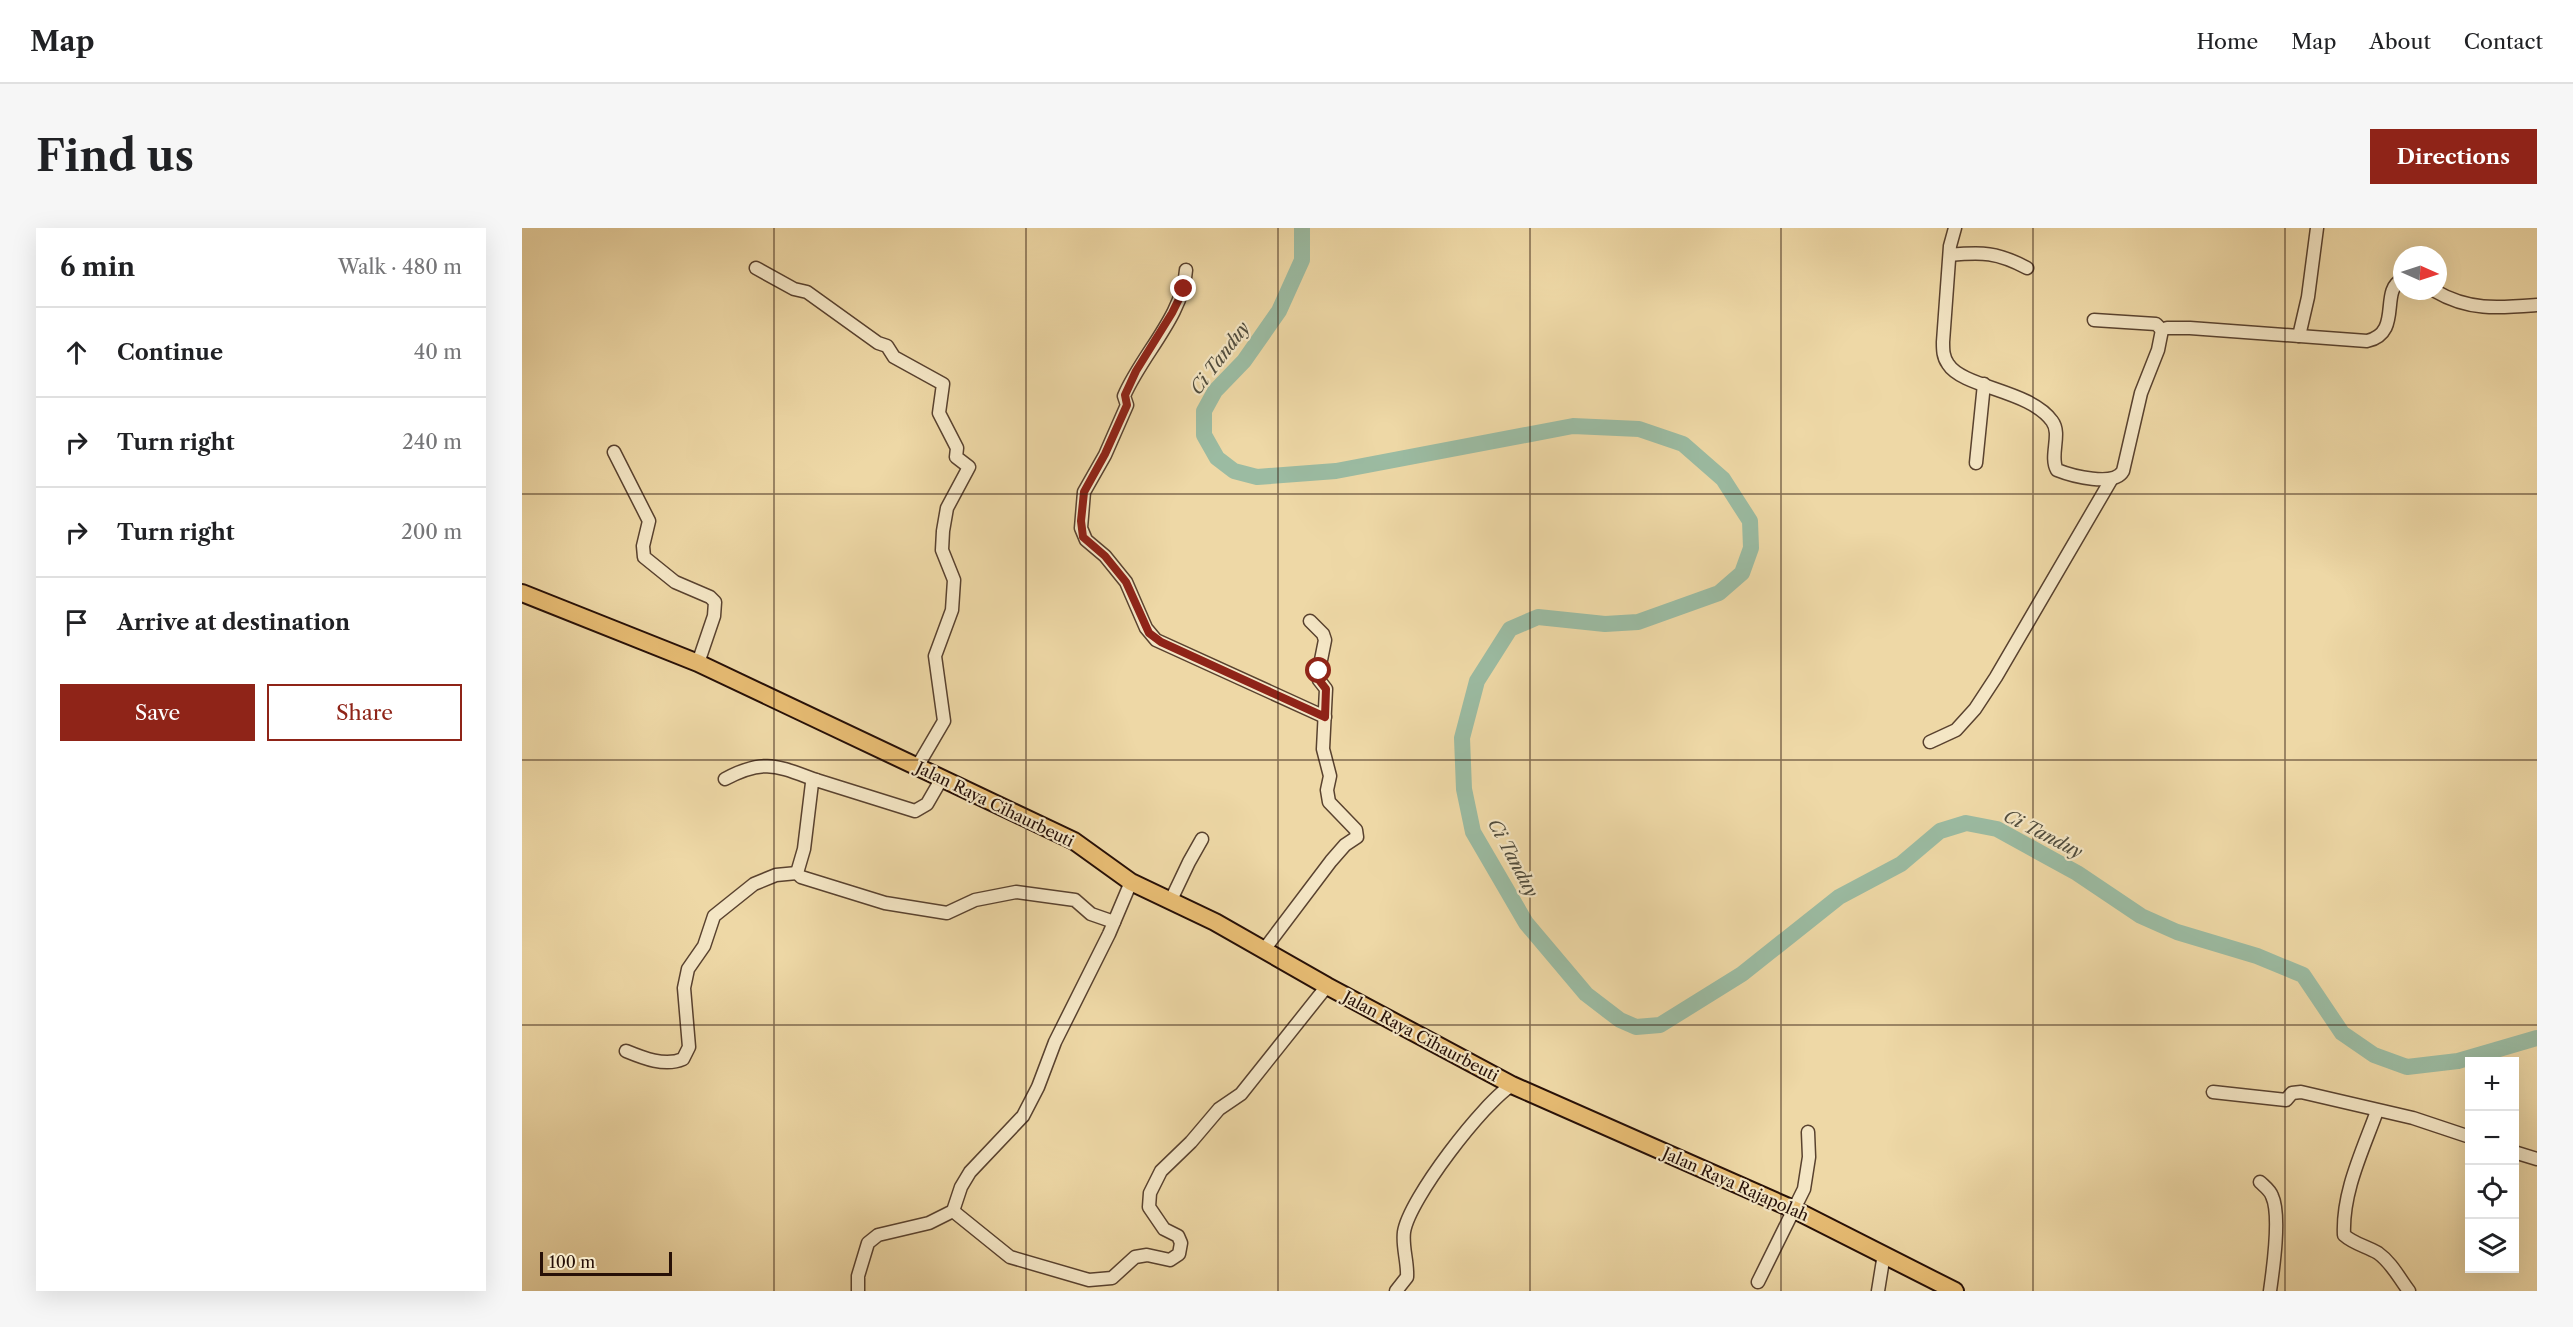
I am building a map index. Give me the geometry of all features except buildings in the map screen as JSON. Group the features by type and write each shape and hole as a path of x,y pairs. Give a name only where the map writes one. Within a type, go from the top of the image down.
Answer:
{"highway":[{"name":"Jalan Raya Cihaurbeuti","path":"522,593 698,663 1074,841 1131,882 1215,922 1263,951 1512,1085"},
{"name":"Jalan Raya Rajapolah","path":"1512,1085 1793,1209 1955,1291"}],"street":[{"path":"1955,228 1944,310 1944,355 1948,366 1957,373 2024,400 2047,415 2055,425 2054,462 2057,470 2111,480 2123,471 2141,393 2158,350 2162,330"},
{"path":"2299,336 2308,297 2317,228"},
{"path":"1950,255 1992,254 2006,257 2027,268"},
{"path":"756,268 794,289 807,292 878,343 887,346 894,357 943,384 939,413 957,448 956,457 969,467 947,508 943,531 942,550 954,580 952,610 935,656 944,721 917,767"},
{"path":"1186,270 1184,289 1172,313 1134,374 1124,396 1127,405 1105,454 1086,488 1081,517 1082,532 1086,540 1105,556 1126,582 1146,628 1156,640 1325,717"},
{"path":"2162,330 2177,327 2348,341 2374,340 2386,328 2393,294"},
{"path":"2447,298 2478,307 2537,305"},
{"path":"2094,320 2156,324 2162,330"},
{"path":"1976,463 1984,384"},
{"path":"614,452 649,521 643,546 644,557 675,582 710,597 715,602 714,616 698,663"},
{"path":"1930,742 1956,730 1980,701 2111,480"},
{"path":"1263,951 1331,861 1345,845 1357,837 1356,830 1329,802 1327,790 1330,776 1323,749 1326,689 1318,675 1325,637 1310,621"},
{"path":"725,779 747,767 760,765 789,770 915,811 927,804 942,778"},
{"path":"797,873 804,849 812,783 816,780"},
{"path":"1170,902 1202,839"},
{"path":"626,1051 650,1060 675,1062 683,1059 689,1047 684,988 688,969 704,946 714,916 754,884 776,875 797,873 801,877 885,903 947,914 975,900 1016,892 1076,900 1091,914 1114,922"},
{"path":"858,1291 858,1276 868,1243 878,1235 929,1223 953,1211 961,1187 970,1172 1023,1116 1131,882"},
{"path":"953,1211 1010,1257 1089,1280 1113,1278 1135,1257 1147,1255 1170,1260 1179,1254 1181,1243 1178,1236 1164,1229 1149,1207 1150,1193 1161,1171 1191,1142 1219,1109 1241,1094 1327,986"},
{"path":"1396,1291 1407,1277 1404,1232 1408,1218 1428,1182 1474,1123 1512,1085"},
{"path":"2213,1092 2286,1100 2292,1093 2301,1092 2413,1118 2465,1136"},
{"path":"2377,1111 2352,1181 2343,1223 2344,1235 2352,1242 2381,1255 2409,1291"},
{"path":"1758,1282 1804,1189 1808,1174 1808,1132"},
{"path":"2519,1154 2537,1159"},
{"path":"2260,1182 2271,1193 2274,1200 2276,1222 2270,1291"},
{"path":"1878,1291 1884,1254"}],"waterway":[{"name":"Ci Tanduy","path":"1302,228 1302,260 1279,311 1244,361 1215,391 1204,411 1204,435 1217,458 1234,471 1257,477 1336,471 1573,426 1639,429 1683,444 1723,479 1750,521 1751,548 1742,573 1719,593 1638,622 1605,624 1538,617 1510,629 1477,681 1462,738 1464,789 1473,832 1526,923 1586,994 1620,1020 1636,1027 1660,1025 1742,974 1839,897 1901,864 1940,831 1966,823 1997,829 2077,873 2141,916 2177,932 2257,956 2303,975 2342,1033 2374,1055 2407,1067 2458,1061 2537,1038"}],"route":[{"path":"1184,289 1136,371 1124,398 1127,405 1105,454 1084,492 1081,521 1083,537 1105,556 1126,582 1146,628 1156,640 1251,681 1255,685 1325,717 1326,689 1319,680 1319,671"}]}
